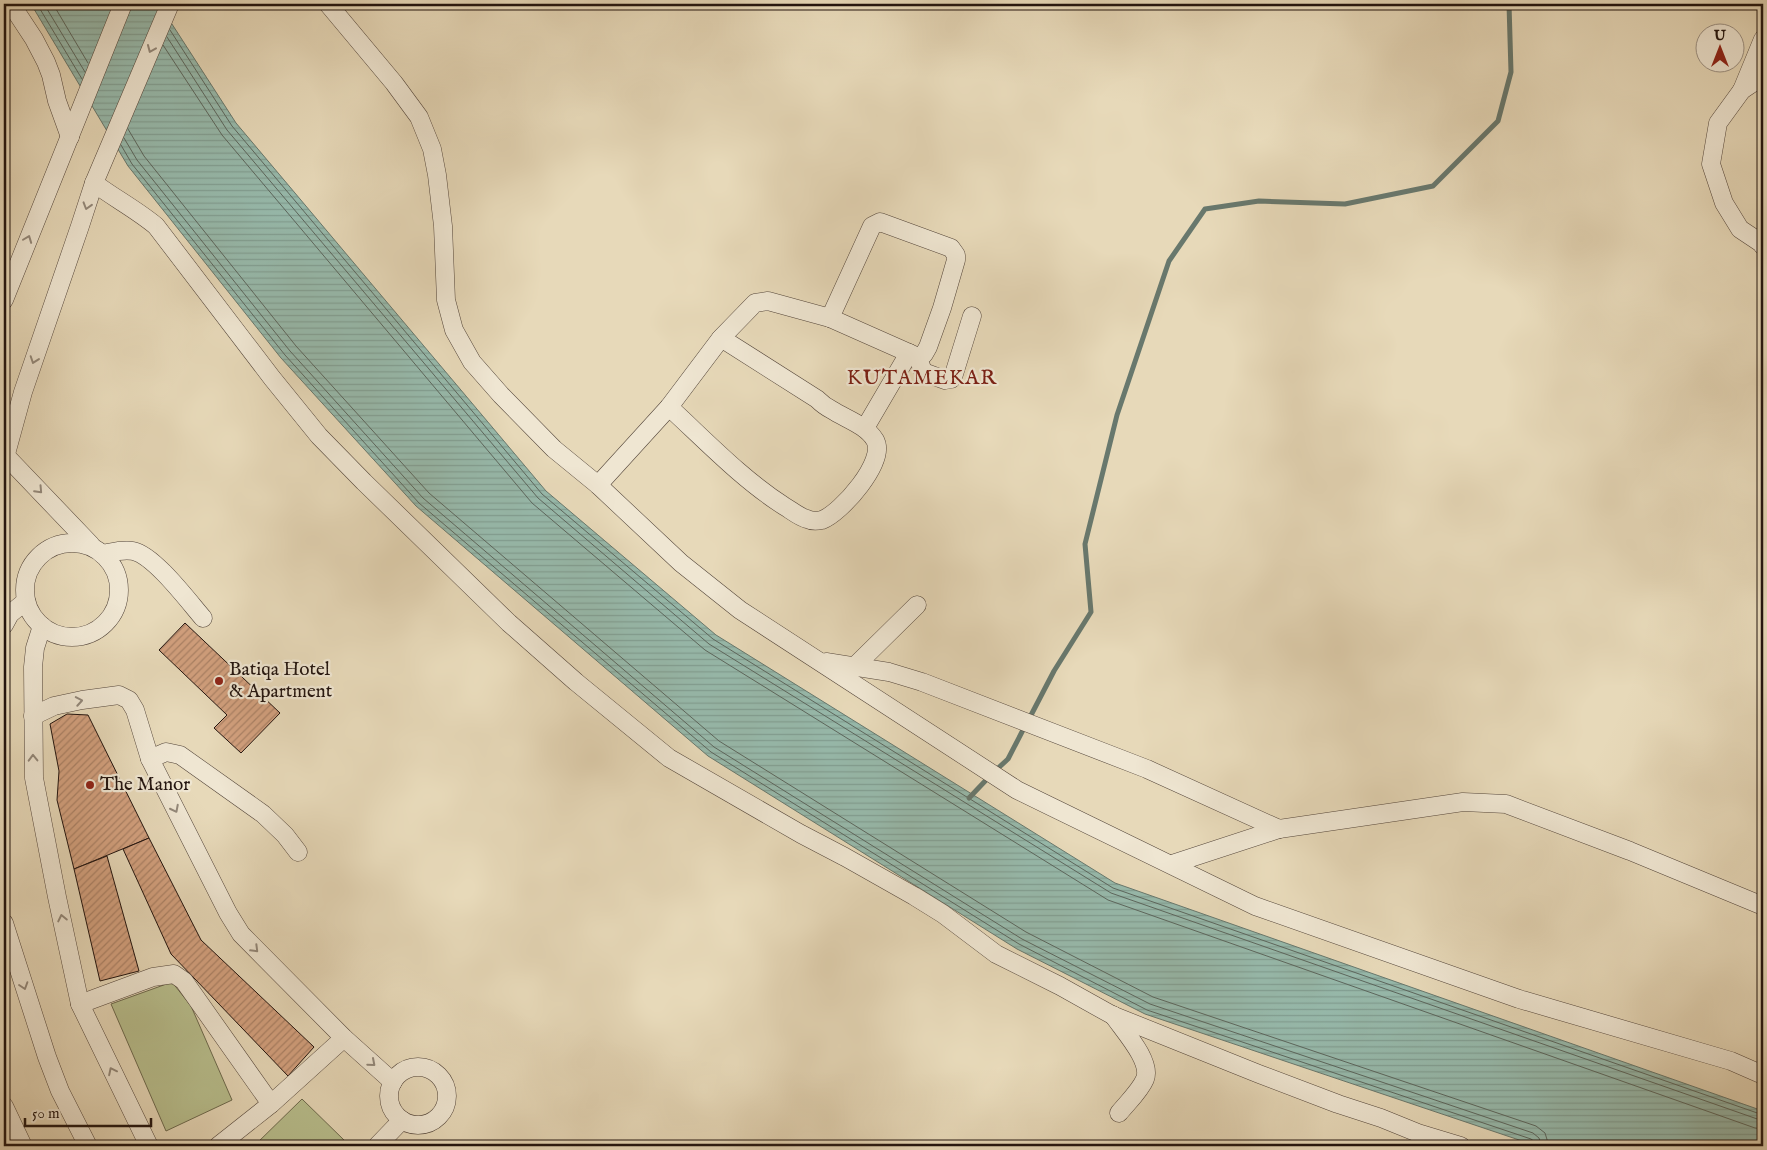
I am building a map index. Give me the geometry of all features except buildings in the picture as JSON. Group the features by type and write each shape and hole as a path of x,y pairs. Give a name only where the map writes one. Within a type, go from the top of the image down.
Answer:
{"street":[{"path":"11,4 34,39 46,62 70,137"},
{"path":"4,300 123,4"},
{"path":"170,4 94,183 23,392 4,458 97,550 113,567 119,582 119,598 113,614 102,626 88,634 72,637 56,634 42,626 32,615 26,601 25,587 28,573 41,555 59,546 77,543 97,550 135,551 148,558 203,618"},
{"path":"333,6 394,83 418,117 432,149 443,226 446,300 454,330 472,362 500,395 554,449 598,484 681,564 740,610 1017,790 1255,906 1519,999 1732,1061 1763,1075"},
{"path":"1763,39 1742,90 1718,123 1712,164 1724,203 1740,229 1763,244"},
{"path":"1742,90 1763,76"},
{"path":"94,183 156,226 290,402 319,436 364,482 509,623 669,758 914,896 996,954 1112,1015 1338,1104 1461,1146"},
{"path":"598,484 669,407 721,338 755,303 768,301 830,318 913,355 924,354 942,308 956,255 951,248 880,222 876,223 872,226 830,318"},
{"path":"913,355 926,373 945,380 951,379 972,316"},
{"path":"669,407 764,493 804,519 822,520 841,506 858,488 874,463 877,450 876,441 865,428 830,410 817,399 721,338"},
{"path":"865,428 913,355"},
{"path":"4,625 10,614 26,601"},
{"path":"854,667 917,605"},
{"path":"42,626 35,648 33,667 34,778 80,1004 149,1146"},
{"path":"818,661 890,672 922,682 1147,769 1279,829"},
{"path":"33,716 54,706 119,695 129,700 135,710 150,758 228,913 241,934 344,1038 393,1082"},
{"path":"150,758 166,752 180,755 263,814 285,835 298,852"},
{"path":"1172,864 1279,829 1463,802 1506,804 1630,851 1763,906"},
{"path":"5,930 60,1091 88,1146"},
{"path":"80,1004 153,977 174,974 184,980 271,1104"},
{"path":"1112,1015 1143,1059 1147,1070 1144,1080 1118,1112"},
{"path":"218,1146 271,1104 344,1038"},
{"path":"421,1068 436,1073 445,1086 446,1102 439,1116 425,1124 417,1125 402,1120 392,1109 390,1102 390,1088 393,1082 405,1071 421,1068"},
{"path":"4,1106 22,1146"},
{"path":"378,1146 402,1120"}],"green space":[{"path":"172,982 191,1006 232,1100 166,1131 111,1004"},
{"path":"302,1099 345,1141 340,1146 254,1146"}],"water":[{"path":"31,4 159,4 236,123 546,491 716,635 1115,883 1763,1111 1763,1146 1537,1146 1145,1014 1017,949 708,756 416,506 281,358 128,166"}],"waterway":[{"path":"1029,719 1054,671 1091,612 1085,544 1117,415 1169,261 1205,209 1259,201 1345,204 1433,186 1498,121 1511,72 1509,4"},
{"path":"995,771 1008,759 1025,726"},
{"path":"969,798 989,777"}],"place":[{"name":"Batiqa Hotel & Apartment","path":"219,681"},
{"name":"The Manor","path":"90,785"}],"district":[{"name":"KUTAMEKAR","path":"922,378"}]}
